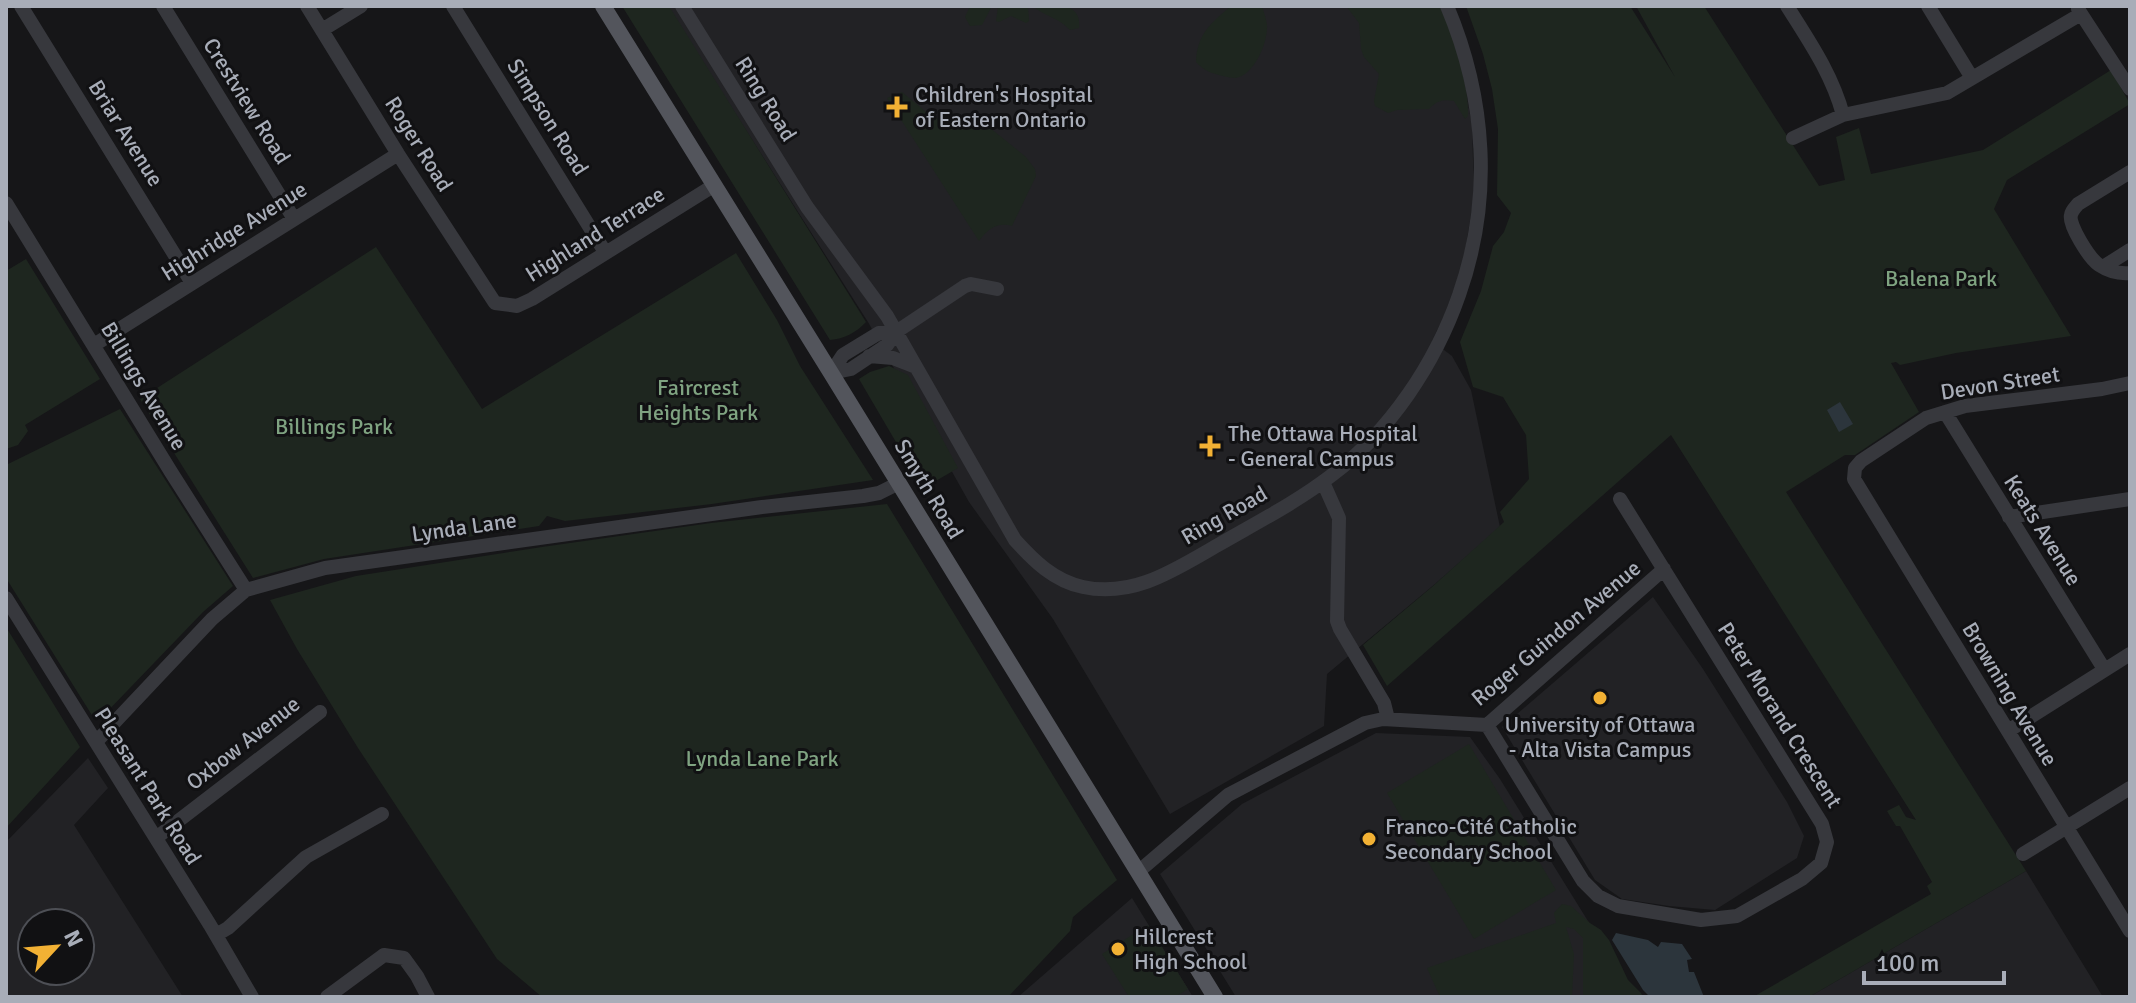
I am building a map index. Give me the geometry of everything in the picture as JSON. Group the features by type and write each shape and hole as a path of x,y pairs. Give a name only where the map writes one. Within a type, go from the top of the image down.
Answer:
{"main road":[{"name":"Smyth Road","path":"603,6 1215,997"}],"street":[{"name":"Briar Avenue","path":"21,6 192,283"},
{"name":"Crestview Road","path":"163,6 294,219"},
{"name":"Roger Road","path":"307,6 495,303"},
{"path":"322,30 361,6"},
{"name":"Simpson Road","path":"453,6 605,252"},
{"name":"Ring Road","path":"682,6 807,207 871,292 896,332 1015,540 1048,573 1075,585 1098,589 1145,583 1203,554 1323,482 1365,445 1413,386 1442,336 1459,294 1474,241 1480,194 1480,127 1468,63 1447,6"},
{"path":"1787,6 1824,66 1843,115"},
{"path":"1928,6 1972,78"},
{"path":"1793,138 1843,115 1947,93 2078,10 2130,89"},
{"name":"Highridge Avenue","path":"94,345 398,154"},
{"path":"2130,172 2078,204 2072,211 2071,222 2093,260 2117,273 2130,273"},
{"name":"Highland Terrace","path":"495,303 517,306 532,299 713,186"},
{"name":"Billings Avenue","path":"6,203 246,590"},
{"path":"2103,267 2130,250"},
{"path":"831,373 851,369 887,345 896,332 965,286 971,284 997,289"},
{"path":"831,373 843,355 879,333 896,332"},
{"path":"869,356 893,358 916,367"},
{"name":"Devon Street","path":"1854,479 1855,468 1861,461 1926,418 1965,406 2130,383"},
{"name":"Keats Avenue","path":"1945,412 2104,669"},
{"name":"Browning Avenue","path":"1854,479 2129,926"},
{"path":"1323,482 1339,518 1337,621 1384,703 1388,719"},
{"name":"Lynda Lane","path":"96,742 212,619 246,590 325,568 762,507 863,496 879,493 899,483"},
{"name":"Peter Morand Crescent","path":"1487,725 1583,881 1598,896 1618,906 1701,920 1737,916 1815,870 1821,863 1827,842 1822,824 1620,499"},
{"path":"2009,517 2130,499"},
{"name":"Roger Guindon Avenue","path":"1138,872 1228,795 1355,727 1388,719 1487,725 1664,569"},
{"name":"Pleasant Park Road","path":"6,598 252,997"},
{"path":"2008,731 2130,654"},
{"name":"Oxbow Avenue","path":"156,838 320,712"},
{"path":"2023,854 2130,788"},
{"path":"216,935 228,928 306,857 382,814"},
{"path":"327,997 384,955 404,958 428,997"}],"shaded area":[{"name":"The Ottawa Hospital - General Campus","path":"667,6 1440,6 1458,51 1472,125 1474,196 1463,264 1432,341 1452,356 1471,390 1500,527 1327,674 1324,726 1170,814 1053,619 969,502 868,322"},
{"path":"1840,402 1853,424 1839,432 1827,410"},
{"path":"1653,597 1703,669 1787,802 1804,836 1797,858 1715,910 1622,899 1595,880 1502,727"},
{"name":"Franco-Cité Catholic Secondary School","path":"1376,733 1470,737 1500,779 1635,997 1236,997 1160,874 1242,804"},
{"path":"88,758 108,788 74,825 183,997 6,997 6,842"},
{"path":"2026,871 2103,997 1809,997"},
{"name":"Hillcrest High School","path":"1132,898 1193,997 1018,997"},
{"path":"1616,933 1648,940 1658,947 1661,942 1682,944 1692,959 1687,960 1689,972 1694,972 1704,997 1650,997 1612,940"}],"green space":[{"path":"622,6 669,6 866,322 859,329 845,337 830,340"},
{"path":"970,6 992,6 982,25 970,26 965,17"},
{"path":"998,6 1028,6 1029,21 1026,23 1011,16 996,21"},
{"path":"1033,6 1065,6 1076,13 1079,28 1070,30"},
{"path":"1231,6 1262,6 1267,25 1259,56 1249,70 1236,78 1211,73 1196,62 1202,36"},
{"path":"1346,6 1440,6 1460,60 1468,116 1465,119 1454,101 1450,100 1440,101 1429,109 1388,113 1375,106 1379,74 1364,57 1359,23"},
{"name":"Balena Park","path":"1466,6 1630,6 1675,77 1636,6 1704,6 1819,186 1845,180 1836,137 1859,128 1871,174 1983,150 2111,70 2130,104 2007,180 1994,209 2071,336 1956,353 1900,365 1891,363 1919,412 1855,455 1845,455 1786,492 2026,871 1809,997 1753,997 1931,894 1927,886 1932,882 1900,826 1896,826 1887,811 1899,805 1906,817 1916,820 1671,435 1387,686 1363,645 1504,522 1500,512 1529,479 1526,435 1503,397 1473,387 1460,342 1481,291 1493,246 1504,232 1511,213 1497,195 1498,129 1492,89"},
{"path":"902,92 932,117 943,120 973,119 984,123 1026,157 1036,176 1012,226 993,228 979,241 887,98"},
{"path":"376,247 482,409 736,253 777,320 800,366 873,480 712,504 565,521 547,516 539,526 324,559 253,578 140,399"},
{"path":"26,259 100,379 25,425 28,431 18,445 6,449 6,271"},
{"path":"889,366 908,375 958,468 934,482 917,478 859,379"},
{"path":"120,409 233,586 203,612 102,717 95,720 6,578 6,465"},
{"name":"Lynda Lane Park","path":"887,504 1117,880 1073,917 1070,931 1008,997 542,997 497,959 358,748 270,600 356,576 542,547 711,523"},
{"path":"6,627 80,747 6,828"},
{"path":"1469,744 1556,890 1474,939 1387,793"},
{"path":"1562,904 1571,906 1601,930 1628,980 1643,997 1583,997 1583,938 1574,929 1566,927 1574,954 1572,997 1440,997 1427,968 1556,923 1554,913"},
{"path":"1148,925 1188,989 1175,997 1129,997 1102,954"}],"place":[{"name":"Children's Hospital of Eastern Ontario","path":"897,107"},
{"name":"The Ottawa Hospital - General Campus","path":"1210,446"},
{"name":"University of Ottawa - Alta Vista Campus","path":"1600,698"},
{"name":"Franco-Cité Catholic Secondary School","path":"1369,839"},
{"name":"Hillcrest High School","path":"1118,949"}],"park label":[{"name":"Faircrest Heights Park","path":"698,400"},
{"name":"Billings Park","path":"334,426"}]}
